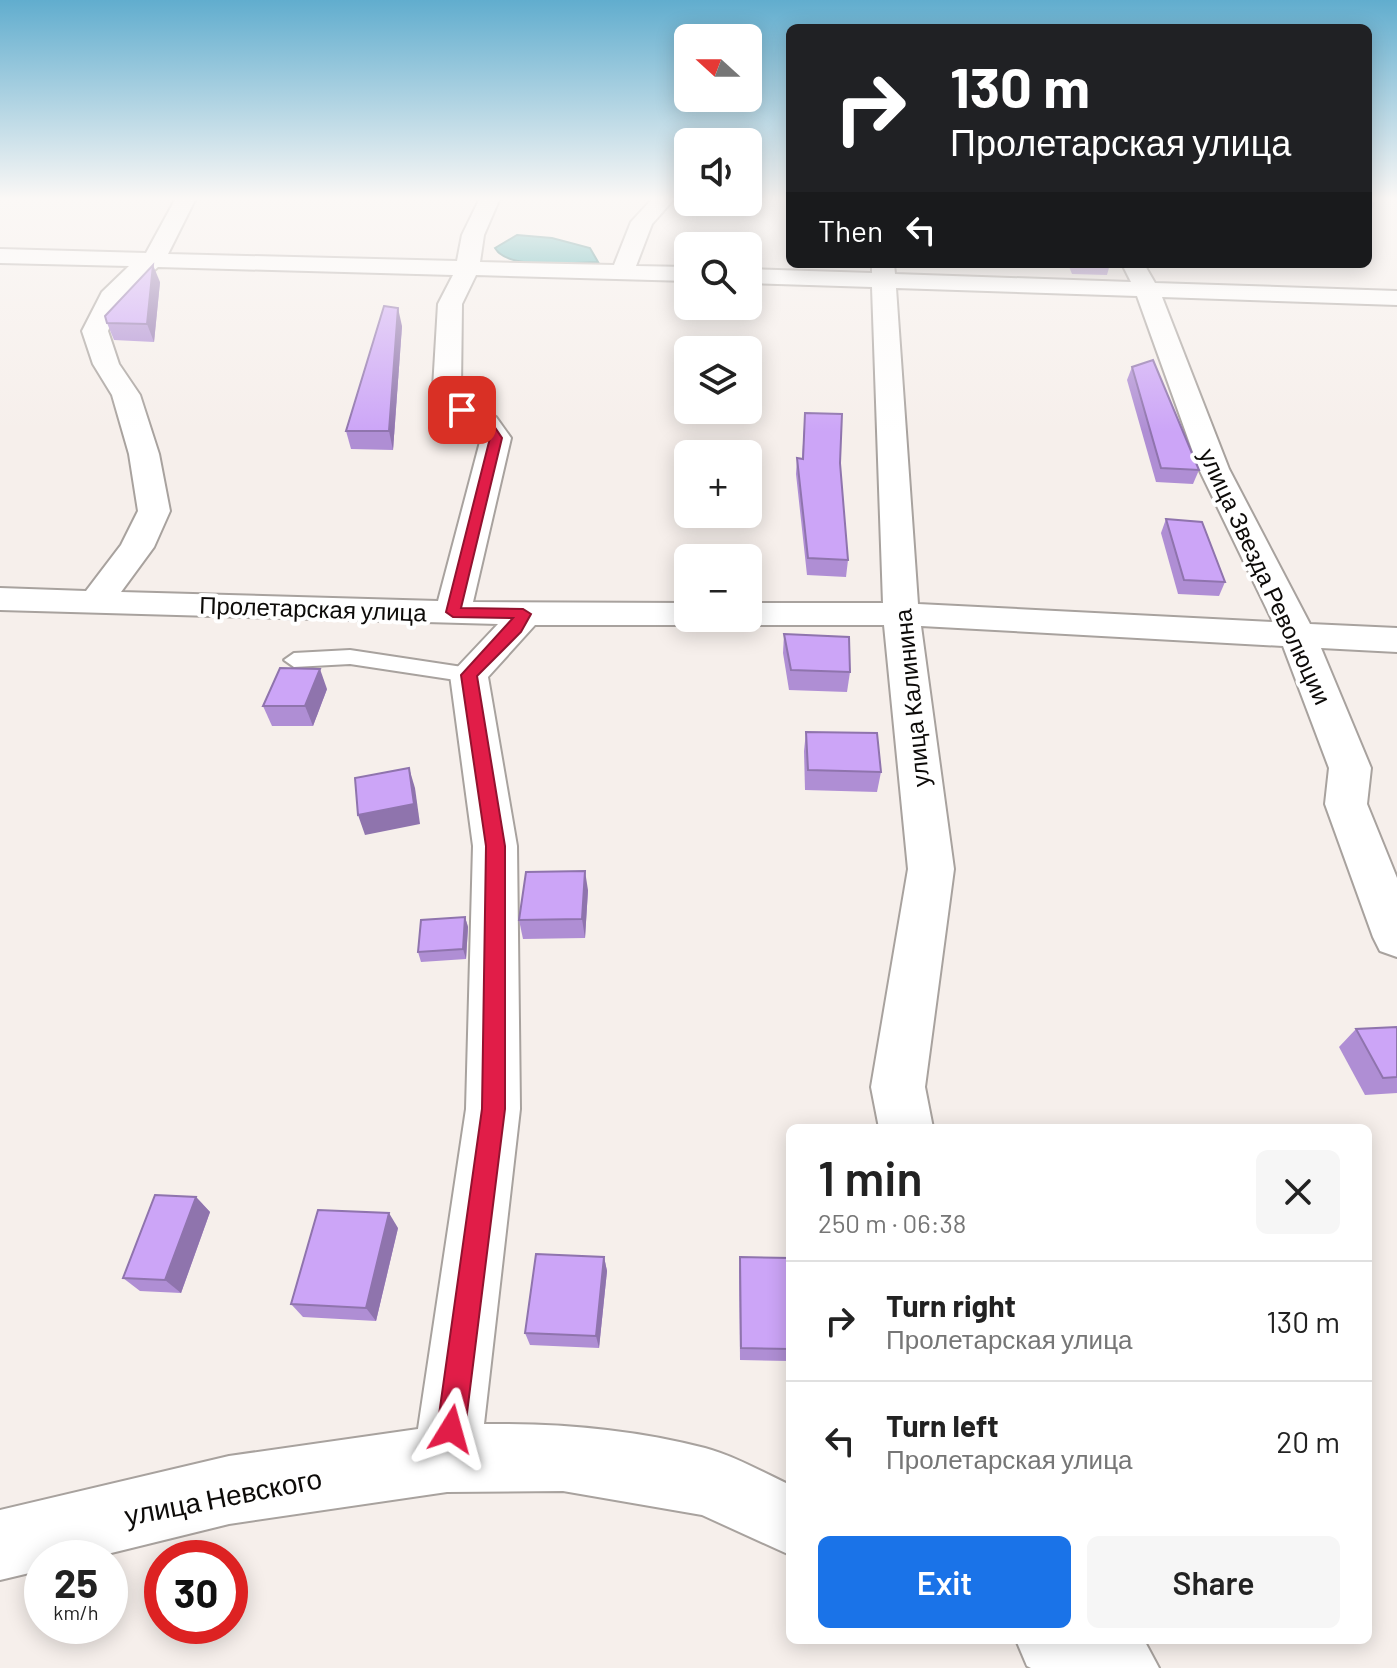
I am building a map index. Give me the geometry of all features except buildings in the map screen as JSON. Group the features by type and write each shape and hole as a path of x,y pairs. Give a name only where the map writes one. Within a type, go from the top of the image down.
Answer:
{"street":[{"path":"96,602 137,547 154,511 144,454 126,395 106,364 95,331 110,297 130,276"},
{"path":"453,612 496,438 486,423 462,410 447,388 450,304 464,276"},
{"name":"улица Калинина","path":"884,276 901,614 931,869 898,1087 905,1124"},
{"path":"1081,276 1140,277 1397,298"},
{"path":"1378,276 1397,298"},
{"name":"улица Звезда Революции","path":"1140,277 1214,469 1298,636 1350,768 1346,804 1397,937"},
{"name":"Пролетарская улица","path":"1,600 523,614 674,614"},
{"path":"447,1458 493,1109 495,846 469,675 515,628 523,614"},
{"path":"762,614 901,614 1397,640"},
{"name":"улица Невского","path":"0,1545 229,1490 447,1458 563,1457 706,1482 786,1518"}],"lane":[{"path":"294,660 350,657 469,675"}],"route":[{"path":"451,1429 493,1109 495,846 469,675 515,628 523,614 453,612 496,438 486,423 462,410"}]}
